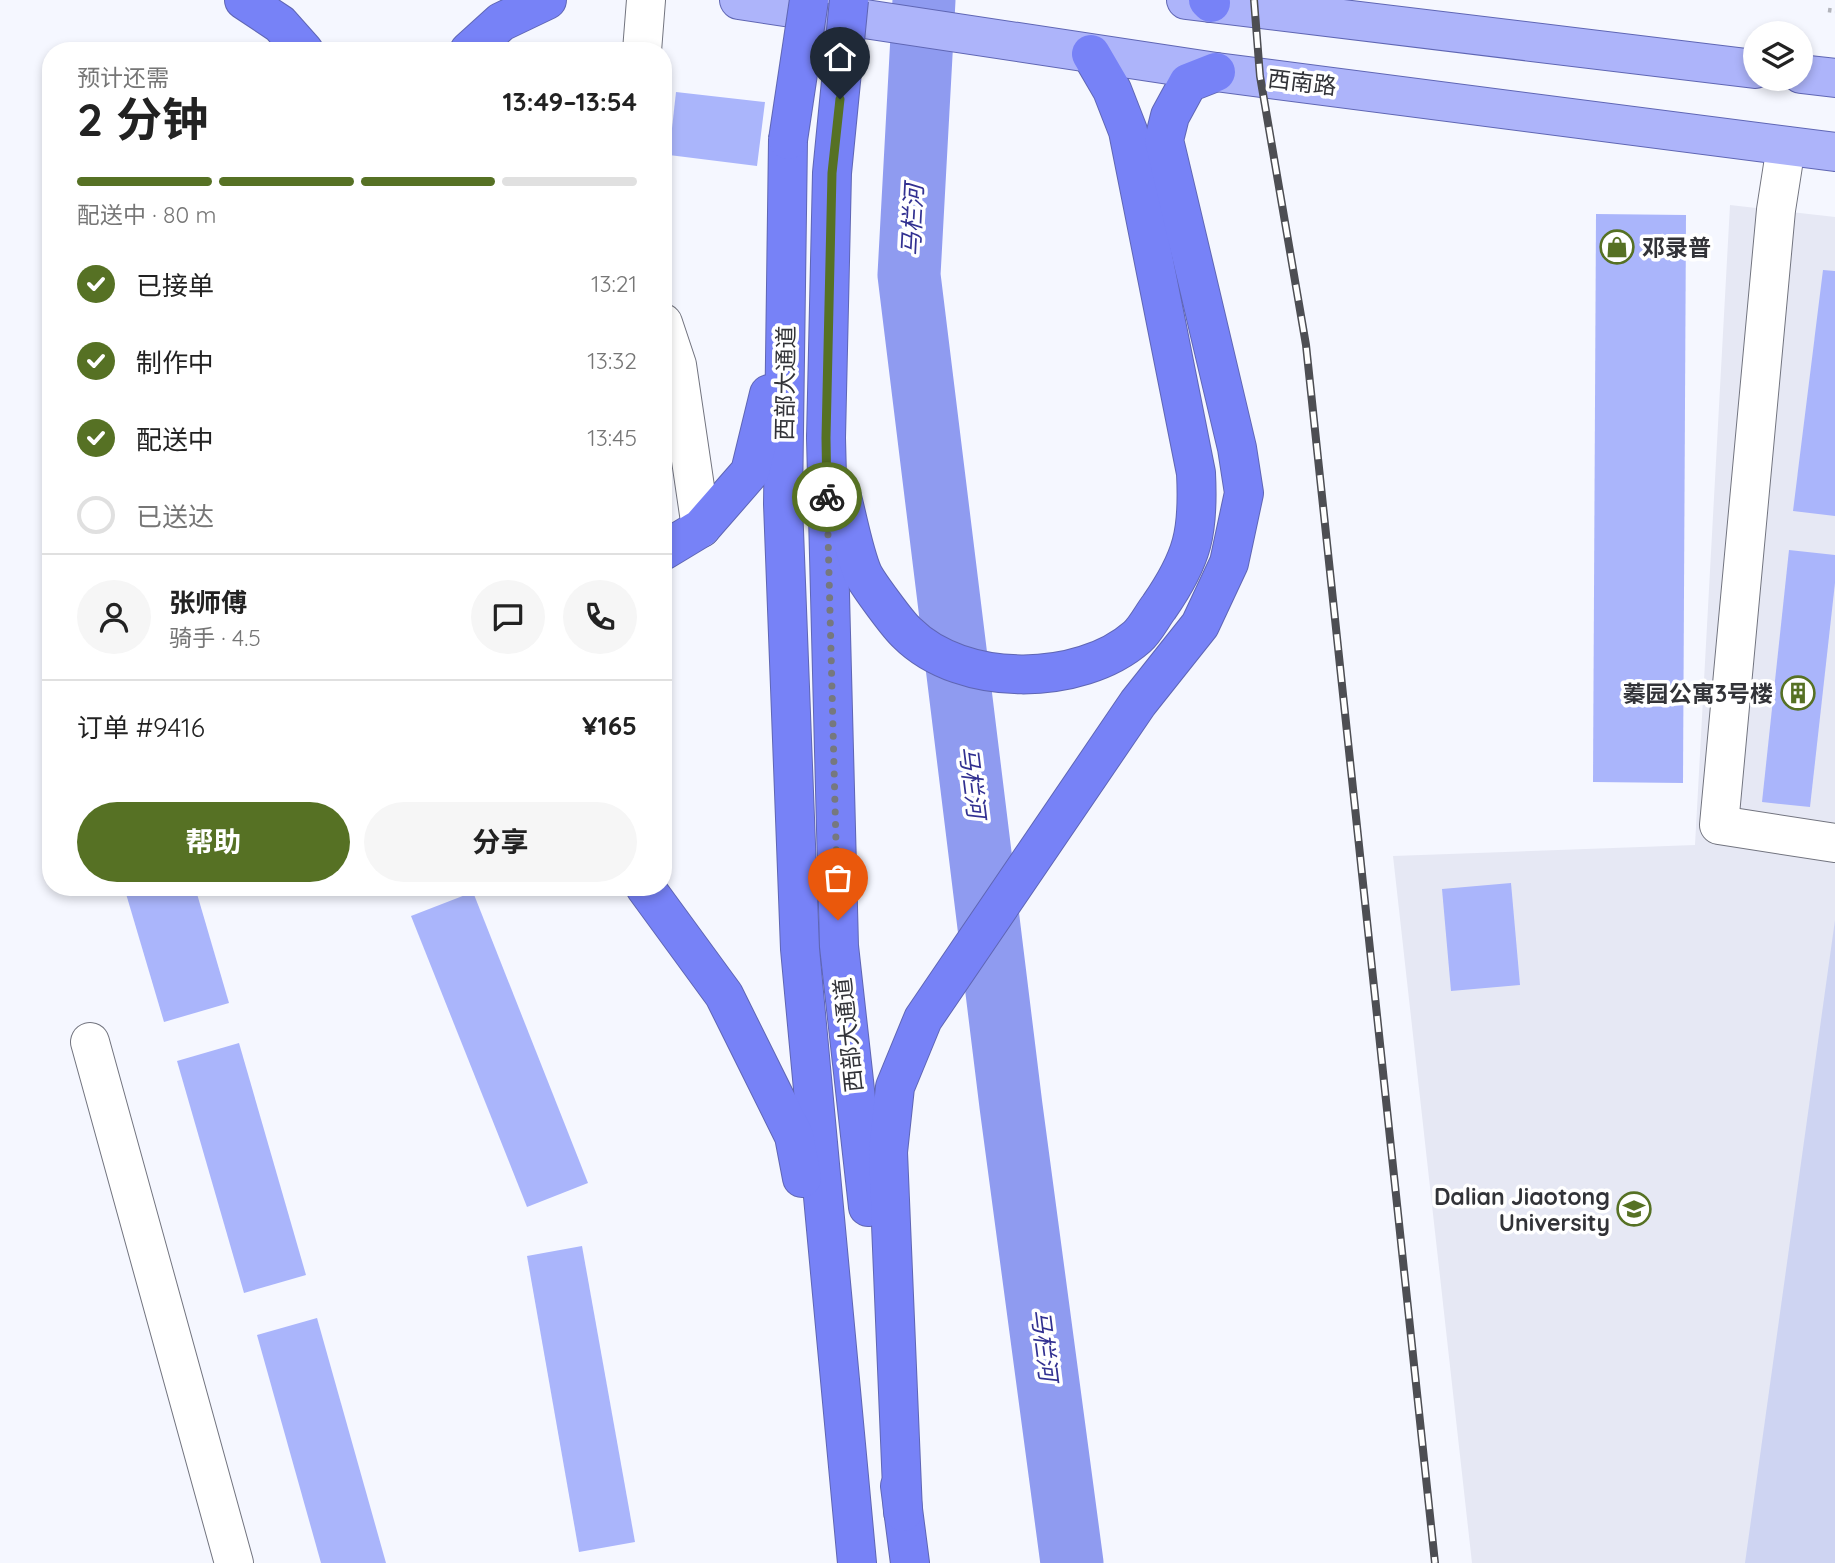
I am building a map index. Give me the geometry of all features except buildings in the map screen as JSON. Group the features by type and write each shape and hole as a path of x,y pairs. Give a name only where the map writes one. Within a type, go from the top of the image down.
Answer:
{"highway":[{"path":"244,0 280,24 295,42"},
{"path":"479,42 500,22 547,0"},
{"name":"西部大通道","path":"809,0 788,140 783,504 800,949 857,1563"},
{"name":"西部大通道","path":"849,0 832,173 826,438 839,946 910,1563"},
{"path":"766,1 788,140"},
{"path":"826,438 863,574 907,634 943,658 995,675 1044,674 1100,661 1138,636 1172,588 1193,540 1198,512 1196,473 1128,131 1112,90 1079,52"},
{"path":"903,1512 888,1152 895,1087 923,1019 1138,703 1200,625 1229,563 1244,493 1237,448 1164,140 1170,116 1188,83 1216,72"},
{"path":"672,546 701,528 750,472 765,416 785,309"},
{"path":"652,896 724,995 794,1136 818,1269 857,1563"}],"main road":[{"name":"西南路","path":"766,1 1216,72 1835,152"},
{"path":"1202,1 1743,68"},
{"path":"1813,75 1835,78"}],"street":[{"path":"643,42 646,0"},
{"path":"1786,146 1776,210 1719,825 1835,843"},
{"path":"672,350 677,365 701,528"},
{"path":"90,1042 234,1563"}],"path":[{"path":"1828,10 1835,11"}],"shaded area":[{"name":"Dalian Jiaotong University","path":"1730,205 1835,217 1835,1563 1472,1563 1393,856 1695,845"},
{"path":"1835,920 1835,1563 1745,1563"}],"waterway":[{"name":"马栏河","path":"924,0 909,275 1011,1106 1072,1563"}],"railway":[{"path":"1254,0 1260,76 1306,345 1435,1563"}],"way so far":[{"path":"827,497 838,920"}],"place":[{"name":"邓录普","path":"1617,247"},
{"name":"蓁园公寓3号楼","path":"1798,693"},
{"name":"Dalian Jiaotong University","path":"1634,1209"}],"route":[{"path":"827,497 832,173 840,99"}]}
